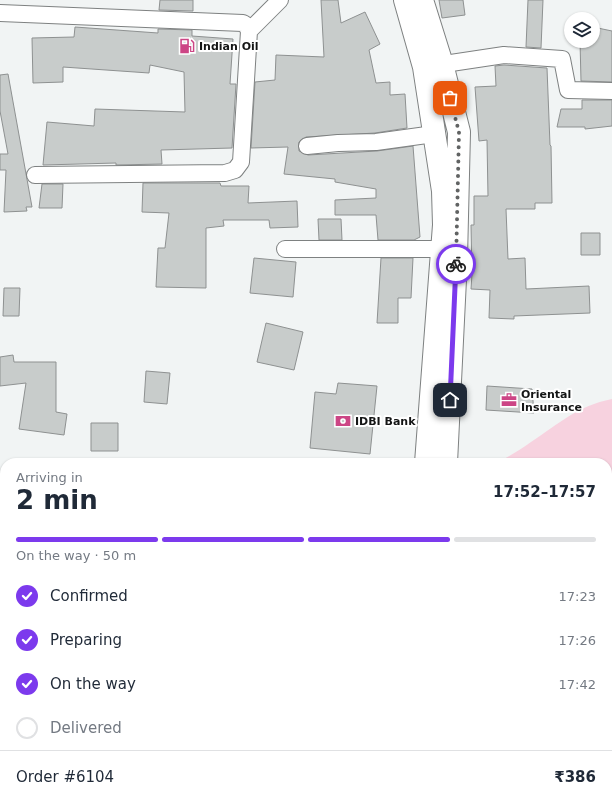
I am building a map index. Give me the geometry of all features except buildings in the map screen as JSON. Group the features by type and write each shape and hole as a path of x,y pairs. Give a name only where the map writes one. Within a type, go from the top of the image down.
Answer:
{"main road":[{"path":"405,0 433,65 459,132 456,259 446,458"},
{"path":"422,0 433,65 434,134 443,192 444,224 426,458"}],"street":[{"path":"249,31 280,0"},
{"path":"0,13 243,23 249,31 241,162 235,170 225,173 36,175"},
{"path":"433,65 504,55 562,59 568,90 612,91"},
{"path":"307,146 338,143 376,142 434,134"},
{"path":"285,249 442,249"}],"shaded area":[{"path":"612,399 612,458 506,458 523,448 569,416 600,402"}],"way so far":[{"path":"450,98 459,132 456,264"}],"place":[{"name":"Indian Oil","path":"187,46"},
{"name":"Oriental Insurance","path":"509,400"},
{"name":"IDBI Bank","path":"343,421"}],"route":[{"path":"450,400 456,264"}]}
